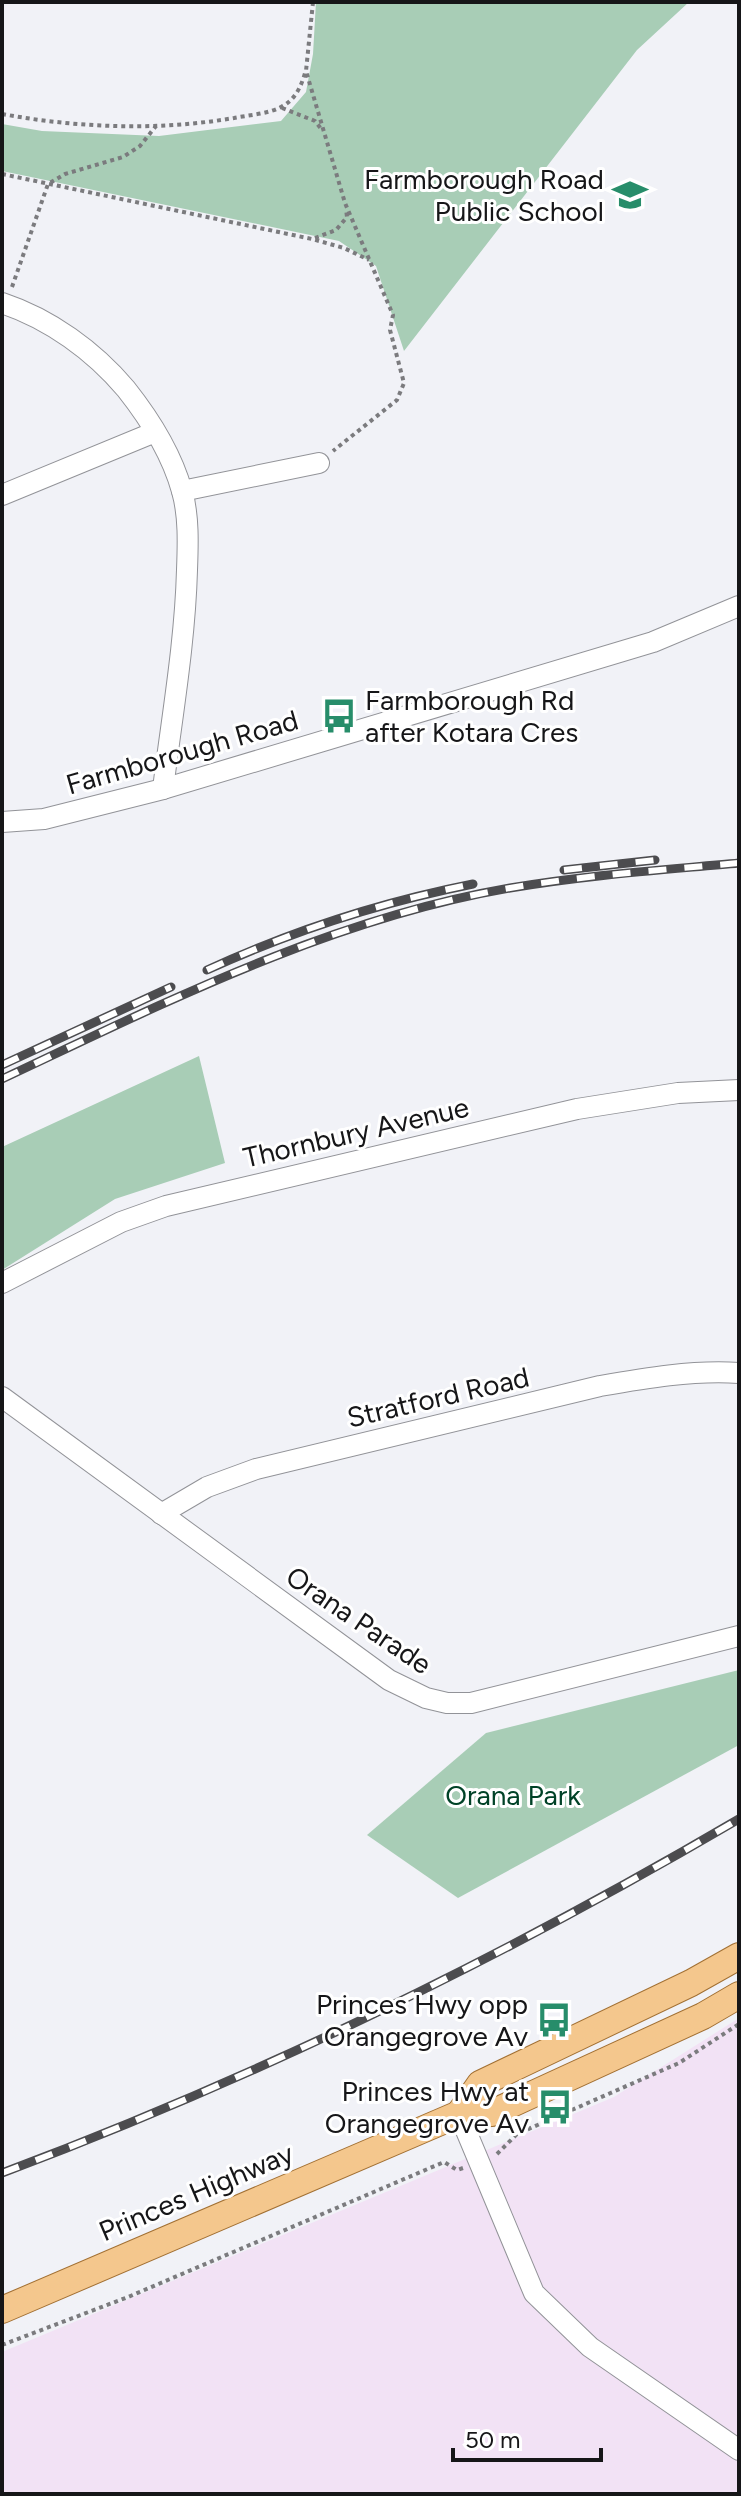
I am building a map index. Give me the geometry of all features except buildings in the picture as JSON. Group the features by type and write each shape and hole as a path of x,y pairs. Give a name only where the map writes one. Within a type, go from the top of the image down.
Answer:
{"main road":[{"name":"Princes Highway","path":"459,2114 480,2084 691,1983 739,1956"},
{"name":"Princes Highway","path":"2,2310 459,2114 492,2113 703,2016 739,1995"}],"street":[{"path":"4,304 34,317 94,355 136,402 172,463 182,491 187,524 186,603 163,789"},
{"path":"2,495 155,432"},
{"path":"182,491 319,463"},
{"name":"Farmborough Road","path":"2,822 44,819 163,789 653,642 739,606"},
{"name":"Thornbury Avenue","path":"2,1283 121,1222 166,1206 577,1109 678,1093 739,1090"},
{"name":"Stratford Road","path":"161,1514 207,1487 256,1469 600,1386 653,1376 712,1371 739,1373"},
{"name":"Orana Parade","path":"2,1397 389,1680 426,1698 447,1703 494,1699 739,1636"},
{"path":"459,2114 534,2293 590,2347 739,2450"}],"path":[{"path":"2,114 66,124 156,126 218,121 281,107 301,88 306,71 313,2"},
{"path":"306,71 347,217 336,230 312,239"},
{"path":"281,107 315,121 326,135"},
{"path":"4,304 48,184 65,174 123,157 140,146 156,126"},
{"path":"2,174 312,239 344,248 371,261"},
{"path":"319,463 397,400 404,383 390,330 393,315 345,203"},
{"path":"500,2152 517,2134 679,2063 739,2024"},
{"path":"2,2345 128,2297 444,2162 457,2170"}],"shaded area":[{"path":"739,2018 739,2494 2,2494 2,2352 614,2097"}],"green space":[{"path":"316,2 689,2 637,50 404,351 376,266 339,241 2,171 2,124 42,131 159,136 281,121 306,92 313,54"},
{"path":"199,1056 225,1163 115,1199 2,1270 2,1147"},
{"name":"Orana Park","path":"739,1670 739,1745 458,1898 367,1835 486,1733"}],"railway":[{"path":"564,870 655,860"},
{"path":"2,1079 250,966 378,920 443,902 539,883 739,863"},
{"path":"207,970 338,919 473,884"},
{"path":"2,1065 171,987"},
{"path":"2,2173 192,2097 378,2012 561,1919 739,1819"}],"place":[{"name":"Farmborough Road Public School","path":"630,195"},
{"name":"Farmborough Rd after Kotara Cres","path":"339,716"},
{"name":"Princes Hwy opp Orangegrove Av","path":"554,2020"},
{"name":"Princes Hwy at Orangegrove Av","path":"555,2107"}]}
